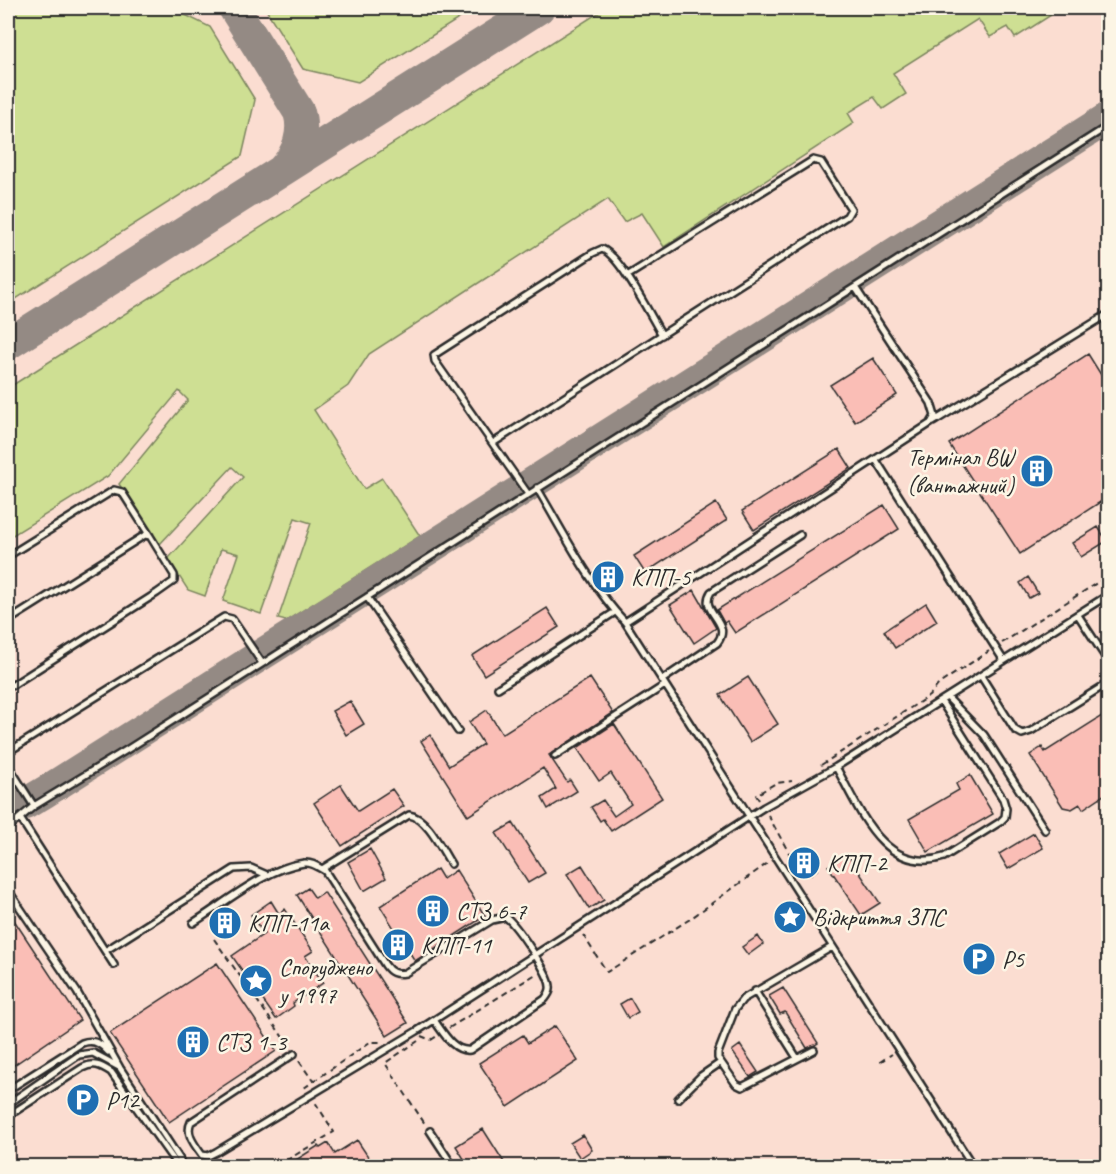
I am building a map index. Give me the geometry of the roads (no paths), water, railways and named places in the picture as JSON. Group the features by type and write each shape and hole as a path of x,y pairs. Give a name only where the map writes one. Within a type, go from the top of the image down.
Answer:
{"lane":[{"path":"8,828 33,806 367,597 1108,126"},
{"path":"493,443 851,212 821,162 813,160 627,276"},
{"path":"528,494 435,361 434,355 599,250 607,250 613,256 662,335"},
{"path":"855,287 931,403 935,416 931,423"},
{"path":"625,622 931,423 1108,314"},
{"path":"876,460 1004,661"},
{"path":"537,488 590,576 615,612 625,622 973,1167"},
{"path":"8,556 114,490 122,492 174,575 174,581 8,688"},
{"path":"555,756 663,683 717,643 721,638 722,628 708,603 711,592 800,535"},
{"path":"8,621 142,537 150,536"},
{"path":"294,1054 195,1119 189,1126 189,1134 200,1152 208,1156 417,1031 764,807 836,767 1108,596"},
{"path":"367,597 458,731"},
{"path":"498,688 615,612"},
{"path":"1078,615 1108,661"},
{"path":"8,752 224,617 232,619 262,663"},
{"path":"981,676 1015,730 1022,734 1031,731 1108,683"},
{"path":"836,767 880,841 894,851 913,858 934,860 944,857 1000,822 1005,817 1006,809 1003,800 944,699"},
{"path":"944,699 984,735 1045,830"},
{"path":"8,765 33,806"},
{"path":"322,869 409,815 417,817 425,824 451,864"},
{"path":"20,818 114,965"},
{"path":"193,923 267,875 305,863 322,869 385,965 393,973 405,973 500,917 506,917 543,969 551,989 546,999 476,1048 465,1051 459,1049 434,1020"},
{"path":"105,951 234,869 251,868 267,875"},
{"path":"8,890 76,992 120,1068 179,1158 182,1167"},
{"path":"814,1050 742,1087 736,1084 720,1063 718,1053 735,1009 743,999 832,946"},
{"path":"755,991 797,1058"},
{"path":"8,1090 87,1041 105,1048 120,1068"},
{"path":"8,1104 79,1055 93,1053 120,1068"},
{"path":"678,1100 701,1076 720,1063"},
{"path":"8,1116 82,1068 90,1064 97,1064 111,1072 175,1162 175,1167"},
{"path":"430,1131 453,1167"}],"place":[{"name":"Термінал BW (вантажний)","path":"1037,471"},
{"name":"КПП-5","path":"608,577"},
{"name":"КПП-2","path":"804,863"},
{"name":"СТЗ 6-7","path":"433,911"},
{"name":"Відкриття ЗПС","path":"790,917"},
{"name":"КПП-11а","path":"225,923"},
{"name":"КПП-11","path":"398,945"},
{"name":"P5","path":"979,959"},
{"name":"Споруджено у 1997","path":"256,981"},
{"name":"СТЗ 1-3","path":"193,1042"},
{"name":"P12","path":"83,1100"}]}
